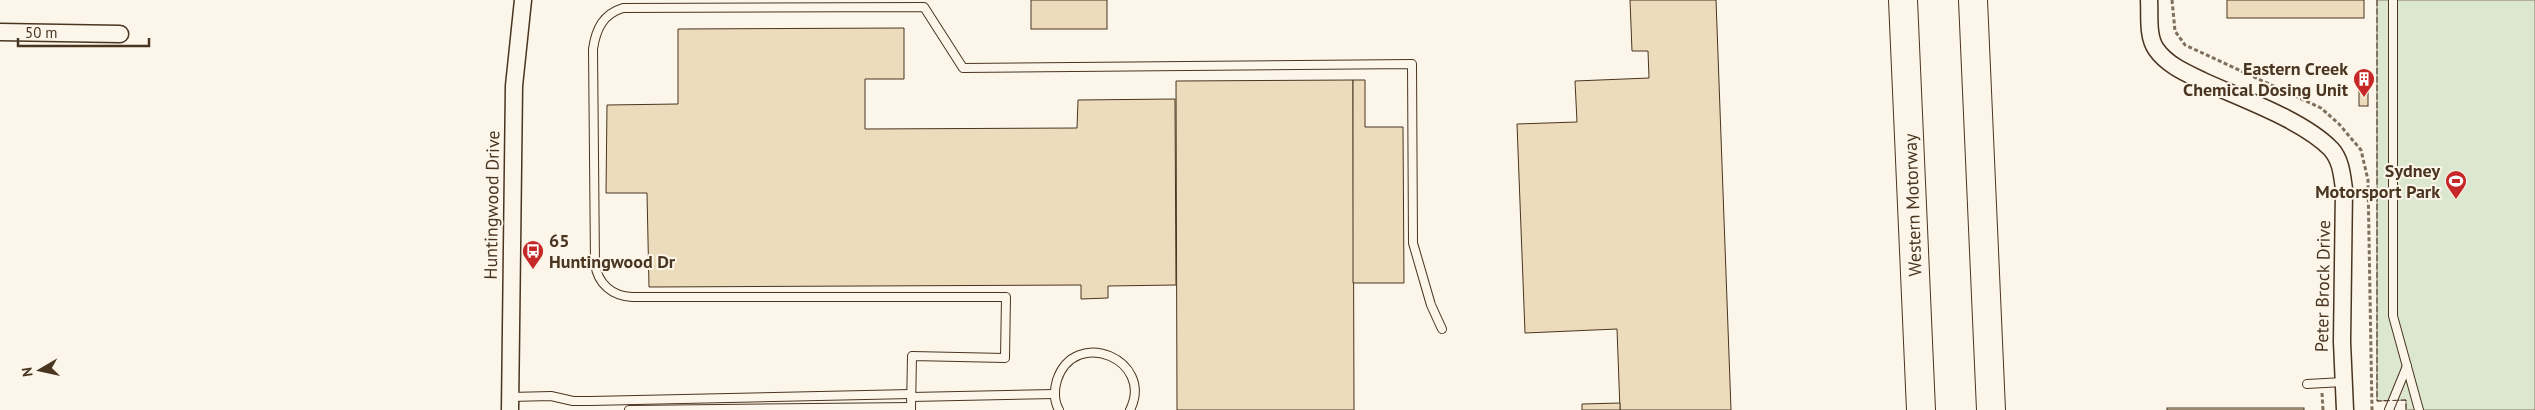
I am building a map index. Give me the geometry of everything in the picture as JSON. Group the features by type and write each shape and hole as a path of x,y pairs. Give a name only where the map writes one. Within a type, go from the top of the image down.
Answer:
{"highway":[{"name":"Western Motorway","path":"1903,0 1921,410"},
{"path":"1973,0 1992,410"}],"street":[{"name":"Huntingwood Drive","path":"510,404 514,86 523,0"},
{"name":"Peter Brock Drive","path":"2149,0 2155,48 2166,61 2183,72 2294,123 2332,150 2340,165 2344,189 2343,382 2345,410"},
{"path":"0,32 120,34"}],"lane":[{"path":"2393,0 2393,316 2419,410"},
{"path":"629,410 911,409 912,356 1006,358 1006,297 632,297 617,294 604,285 599,279 595,264 593,49 599,26 609,14 623,8 924,8 963,68 1412,64 1413,243 1431,305 1442,328"},
{"path":"1059,410 1055,394 1059,374 1072,359 1081,354 1100,352 1119,360 1131,376 1135,395 1130,410"},
{"path":"2390,410 2407,366"},
{"path":"2307,384 2343,382"},
{"path":"510,404 551,396 590,401 1055,394"}],"path":[{"path":"2172,0 2175,31 2185,45 2321,108 2339,124 2361,150 2368,180 2372,410"}],"green space":[{"name":"Sydney Motorsport Park","path":"2377,0 2535,0 2535,410 2406,410 2406,400 2377,401"}],"building":[{"path":"1031,0 1107,0 1107,29 1031,29"},
{"path":"1630,0 1716,0 1731,410 1620,410 1617,329 1525,333 1517,124 1577,122 1575,81 1649,78 1648,51 1632,51"},
{"path":"2227,0 2364,0 2364,18 2227,18"},
{"path":"904,28 904,79 865,79 865,129 1077,128 1078,100 1175,99 1176,285 1108,286 1108,298 1081,299 1081,285 649,287 647,193 606,193 607,105 678,104 678,29"},
{"path":"1353,80 1354,410 1177,410 1176,81"},
{"path":"1353,80 1365,80 1365,127 1403,127 1404,283 1353,283"},
{"name":"Eastern Creek Chemical Dosing Unit","path":"2359,90 2368,90 2368,106 2359,106"},
{"path":"1620,403 1620,410 1582,410 1582,404"},
{"path":"2167,408 2304,408 2304,410 2167,410"}],"fence":[{"path":"2377,0 2377,401 2406,400 2406,410"}],"place":[{"name":"Eastern Creek Chemical Dosing Unit","path":"2364,98"},
{"name":"Sydney Motorsport Park","path":"2456,200"},
{"name":"65 Huntingwood Dr","path":"533,270"}]}
